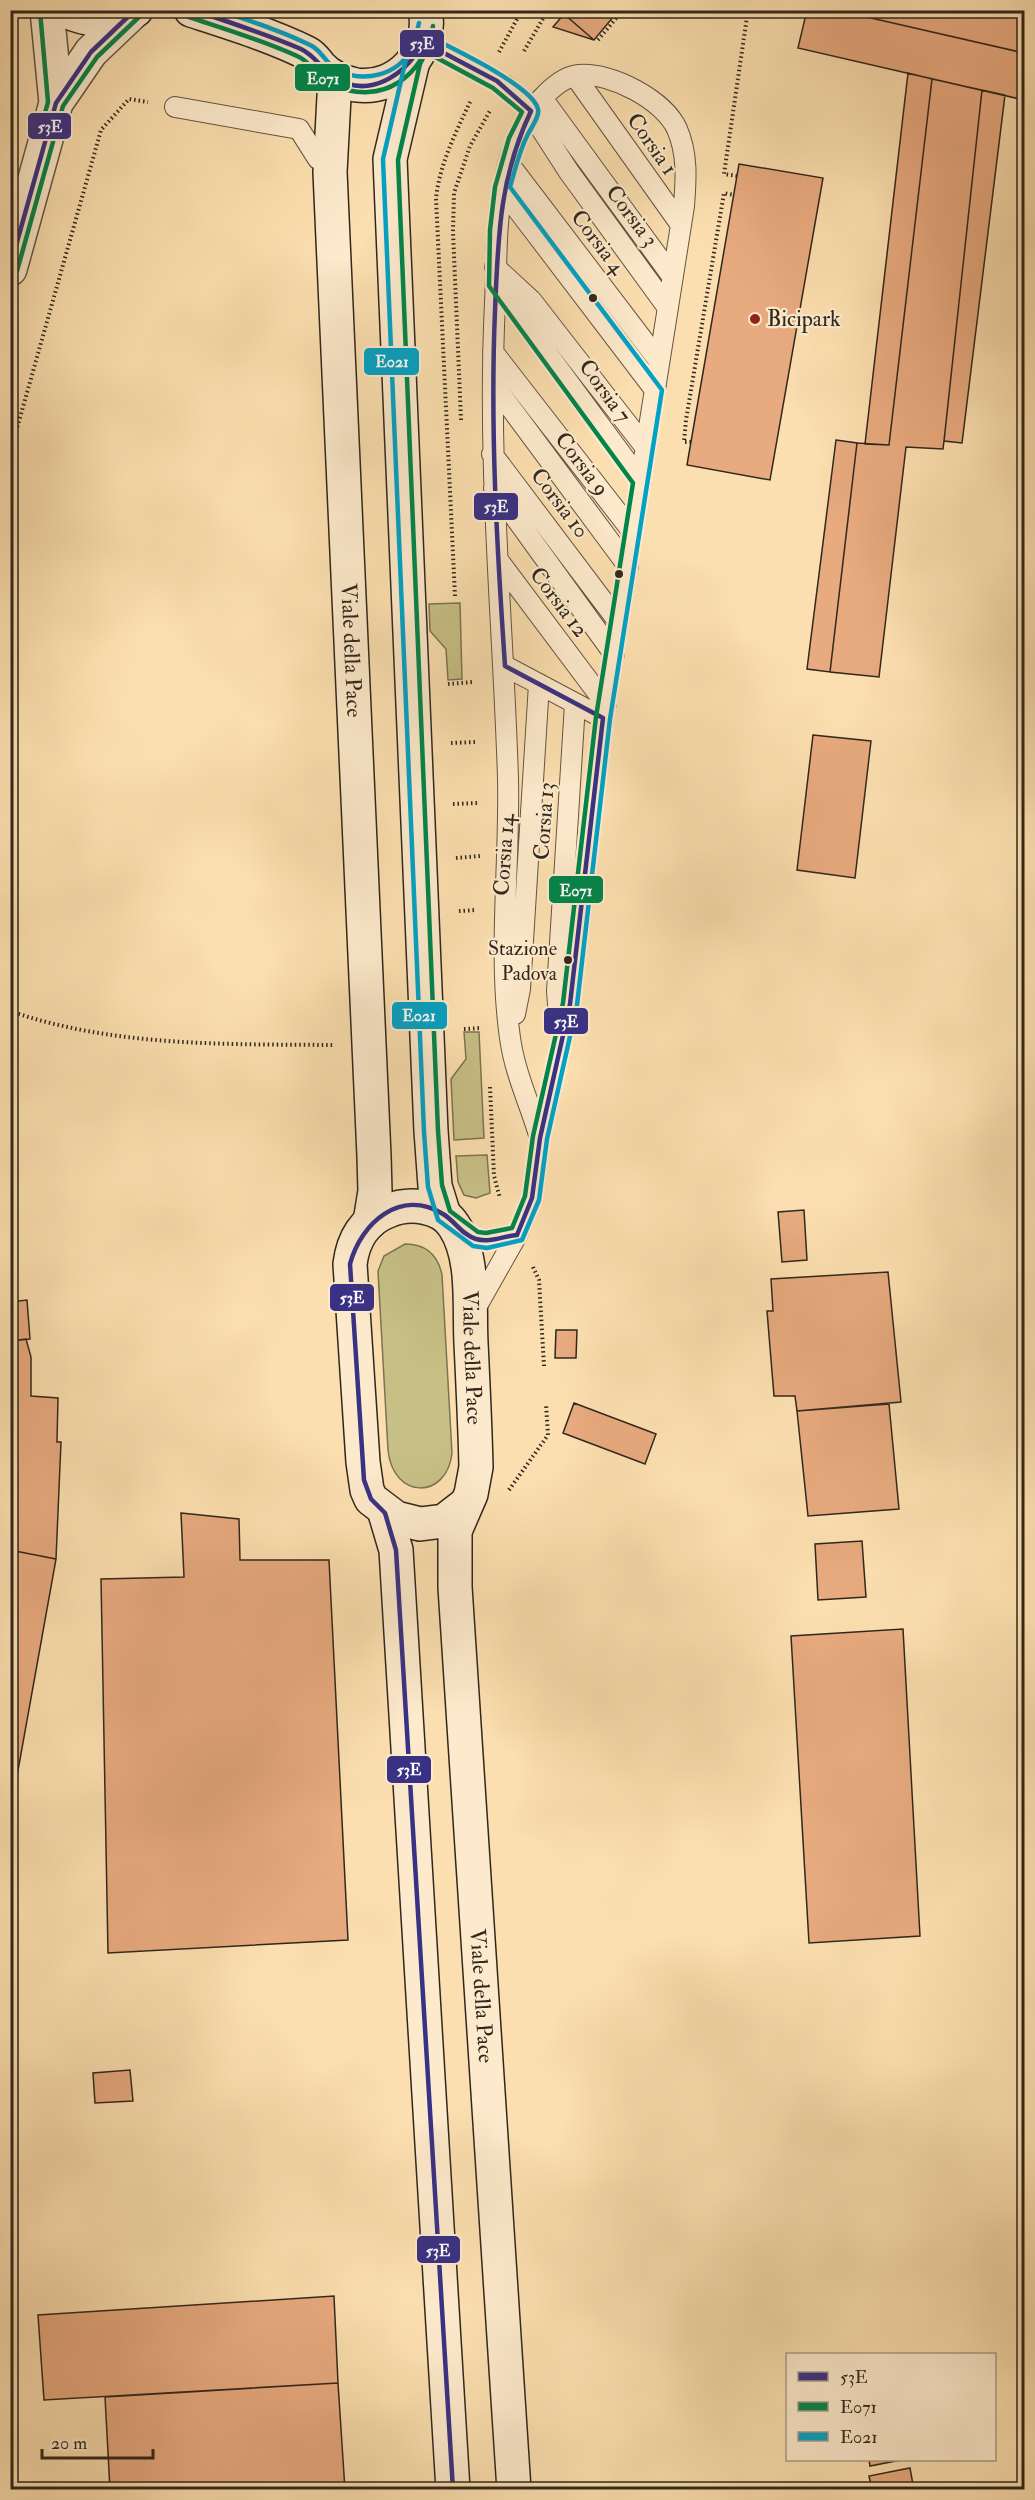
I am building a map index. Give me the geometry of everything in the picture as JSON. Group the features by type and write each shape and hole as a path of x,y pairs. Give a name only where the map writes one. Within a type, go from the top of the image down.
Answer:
{"street":[{"path":"47,10 56,104"},
{"path":"64,10 80,18 104,20 134,12"},
{"path":"191,10 266,34 311,54 322,68 335,78 355,84 377,84 398,76 424,29"},
{"path":"10,269 56,104 91,52 134,12"},
{"name":"Viale della Pace","path":"424,29 390,159 431,1131 435,1186 448,1219 461,1238 466,1260 470,1321 476,1467 471,1494 455,1531 455,1587 514,2490"},
{"name":"Viale della Pace","path":"335,78 330,172 375,1156 375,1191 370,1222 354,1246 351,1275 364,1480 371,1499 385,1513 396,1550 453,2490"},
{"path":"370,1222 398,1208 419,1207 448,1219"},
{"path":"385,1513 408,1523 432,1524 452,1517 465,1504"}],"lane":[{"path":"424,29 522,99 536,105 567,133 672,276"},
{"path":"470,1321 499,1263 517,1235 532,1198 540,1138 570,1004 605,711 610,648 618,621 623,560 632,531 636,475 646,448 650,384 659,361 663,301 672,276 686,178 685,153 676,127 659,105 644,93 595,77 575,76 561,82 536,105 516,141 509,164 502,189 493,352 494,488 501,564 508,785 506,992 510,1037 516,1068 540,1138"},
{"name":"Corsia 1","path":"575,76 681,225"},
{"name":"Corsia 3","path":"536,105 567,167 663,301"},
{"path":"175,107 299,129 318,159"},
{"name":"Corsia 4","path":"509,164 659,361"},
{"path":"502,189 650,384"},
{"path":"496,276 531,300 646,448"},
{"name":"Corsia 7","path":"496,276 540,344 636,475"},
{"path":"493,352 632,531"},
{"name":"Corsia 9","path":"493,384 623,560"},
{"name":"Corsia 10","path":"494,456 618,621"},
{"path":"494,488 610,648"},
{"name":"Corsia 12","path":"501,564 576,664 605,711"},
{"path":"505,666 575,704 605,711"},
{"name":"Corsia 14","path":"510,1037 520,989 539,684"},
{"name":"Corsia 13","path":"561,1041 557,991 575,704"},
{"path":"448,1219 475,1239 486,1241 517,1235"}],"path":[{"path":"498,54 522,10"},
{"path":"524,51 548,10"},
{"path":"598,40 623,10"},
{"path":"737,176 724,174 748,10"},
{"path":"10,453 101,130 129,99 175,107"},
{"path":"455,596 436,198 439,177 448,149 471,100"},
{"path":"455,269 453,219 456,187 470,146 491,108"},
{"path":"691,442 684,442 686,420 724,193 734,195"},
{"path":"448,684 473,682"},
{"path":"451,743 476,742"},
{"path":"453,804 478,803"},
{"path":"456,858 481,856"},
{"path":"459,911 483,910"},
{"path":"10,1011 112,1036 189,1043 345,1045"},
{"path":"464,1029 488,1028"},
{"path":"536,1275 539,1280 544,1366"}],"shaded area":[{"path":"460,603 462,679 448,680 446,649 430,631 429,604"},
{"path":"464,1032 479,1032 484,1138 454,1140 451,1079 466,1059"},
{"path":"487,1155 490,1193 476,1198 464,1195 458,1182 456,1156"},
{"path":"405,1244 419,1246 430,1252 442,1275 452,1453 448,1468 441,1479 431,1486 420,1488 409,1485 399,1478 392,1466 388,1450 378,1271 384,1256"}],"building":[{"path":"566,10 619,10 594,40 564,14"},
{"path":"807,10 836,10 1024,53 1024,100 798,48"},
{"path":"836,10 1024,10 1024,53"},
{"path":"564,14 594,40 553,27"},
{"path":"908,73 932,79 889,445 865,444"},
{"path":"932,79 982,90 943,449 906,447 879,677 830,672 857,443 889,445"},
{"path":"982,90 1005,95 962,443 944,441"},
{"name":"Bicipark","path":"739,164 823,178 770,480 687,465"},
{"path":"836,440 857,443 830,672 807,669"},
{"path":"813,735 871,741 855,878 797,870"},
{"path":"804,1210 807,1260 782,1262 778,1212"},
{"path":"888,1272 901,1402 797,1411 795,1396 774,1396 767,1311 773,1311 771,1279"},
{"path":"27,1300 30,1339 10,1341 10,1302"},
{"path":"556,1330 577,1330 576,1358 555,1358"},
{"path":"26,1339 31,1357 31,1396 58,1398 57,1442 61,1442 56,1559 10,1550 10,1341"},
{"path":"574,1403 656,1434 645,1464 563,1433"},
{"path":"889,1404 899,1509 808,1516 797,1411"},
{"path":"181,1513 239,1519 240,1560 329,1560 348,1940 108,1953 101,1579 184,1577"},
{"path":"862,1541 866,1597 818,1600 815,1544"},
{"path":"10,1550 56,1559 10,1815"},
{"path":"903,1629 920,1936 809,1943 791,1636"},
{"path":"130,2070 133,2101 95,2103 93,2073"},
{"path":"334,2296 338,2383 44,2400 38,2315"},
{"path":"338,2383 345,2490 110,2490 105,2397"},
{"path":"869,2461 896,2461 870,2466"},
{"path":"910,2468 914,2490 872,2490 869,2476"}],"transit line":[{"name":"53E","path":"10,267 56,103 91,52 135,10"},
{"name":"53E","path":"193,10 301,49 333,76 346,83 359,86 385,81 396,74 407,65 423,42 497,81 531,111 520,136 506,185 499,234 496,284 494,444 505,666 603,718 570,1004 540,1138 532,1198 517,1235"},
{"name":"E021","path":"217,10 266,26 312,46 335,69 349,75 359,76 380,74 398,66 411,50 419,23"},
{"name":"E071","path":"40,11 48,102 42,124"},
{"name":"E071","path":"17,271 63,106 97,57 141,15"},
{"name":"E071","path":"189,17 297,56 333,85 351,91 368,92 384,89 411,72 421,59 433,26"},
{"name":"E021","path":"416,39 406,59 383,159 424,1132 428,1187 438,1220 473,1246 487,1248 522,1240 539,1200 547,1139 577,1005 610,719 662,390 510,187 522,147 538,115 538,109 532,99 506,78 426,35"},
{"name":"E071","path":"426,52 493,88 522,112 509,138 495,187 490,230 489,286 633,483 596,717 563,1003 533,1136 525,1196 512,1228 486,1233 478,1232 450,1211 442,1185 438,1131 398,160 420,64 426,52"},
{"name":"53E","path":"453,2490 396,1550 385,1513 371,1499 364,1480 350,1264 355,1249 373,1223 385,1214 412,1205 427,1207 443,1214 476,1239 491,1240 517,1235"}],"place":[{"name":"Bicipark","path":"755,319"},
{"name":"Stazione Padova","path":"568,960"}]}
